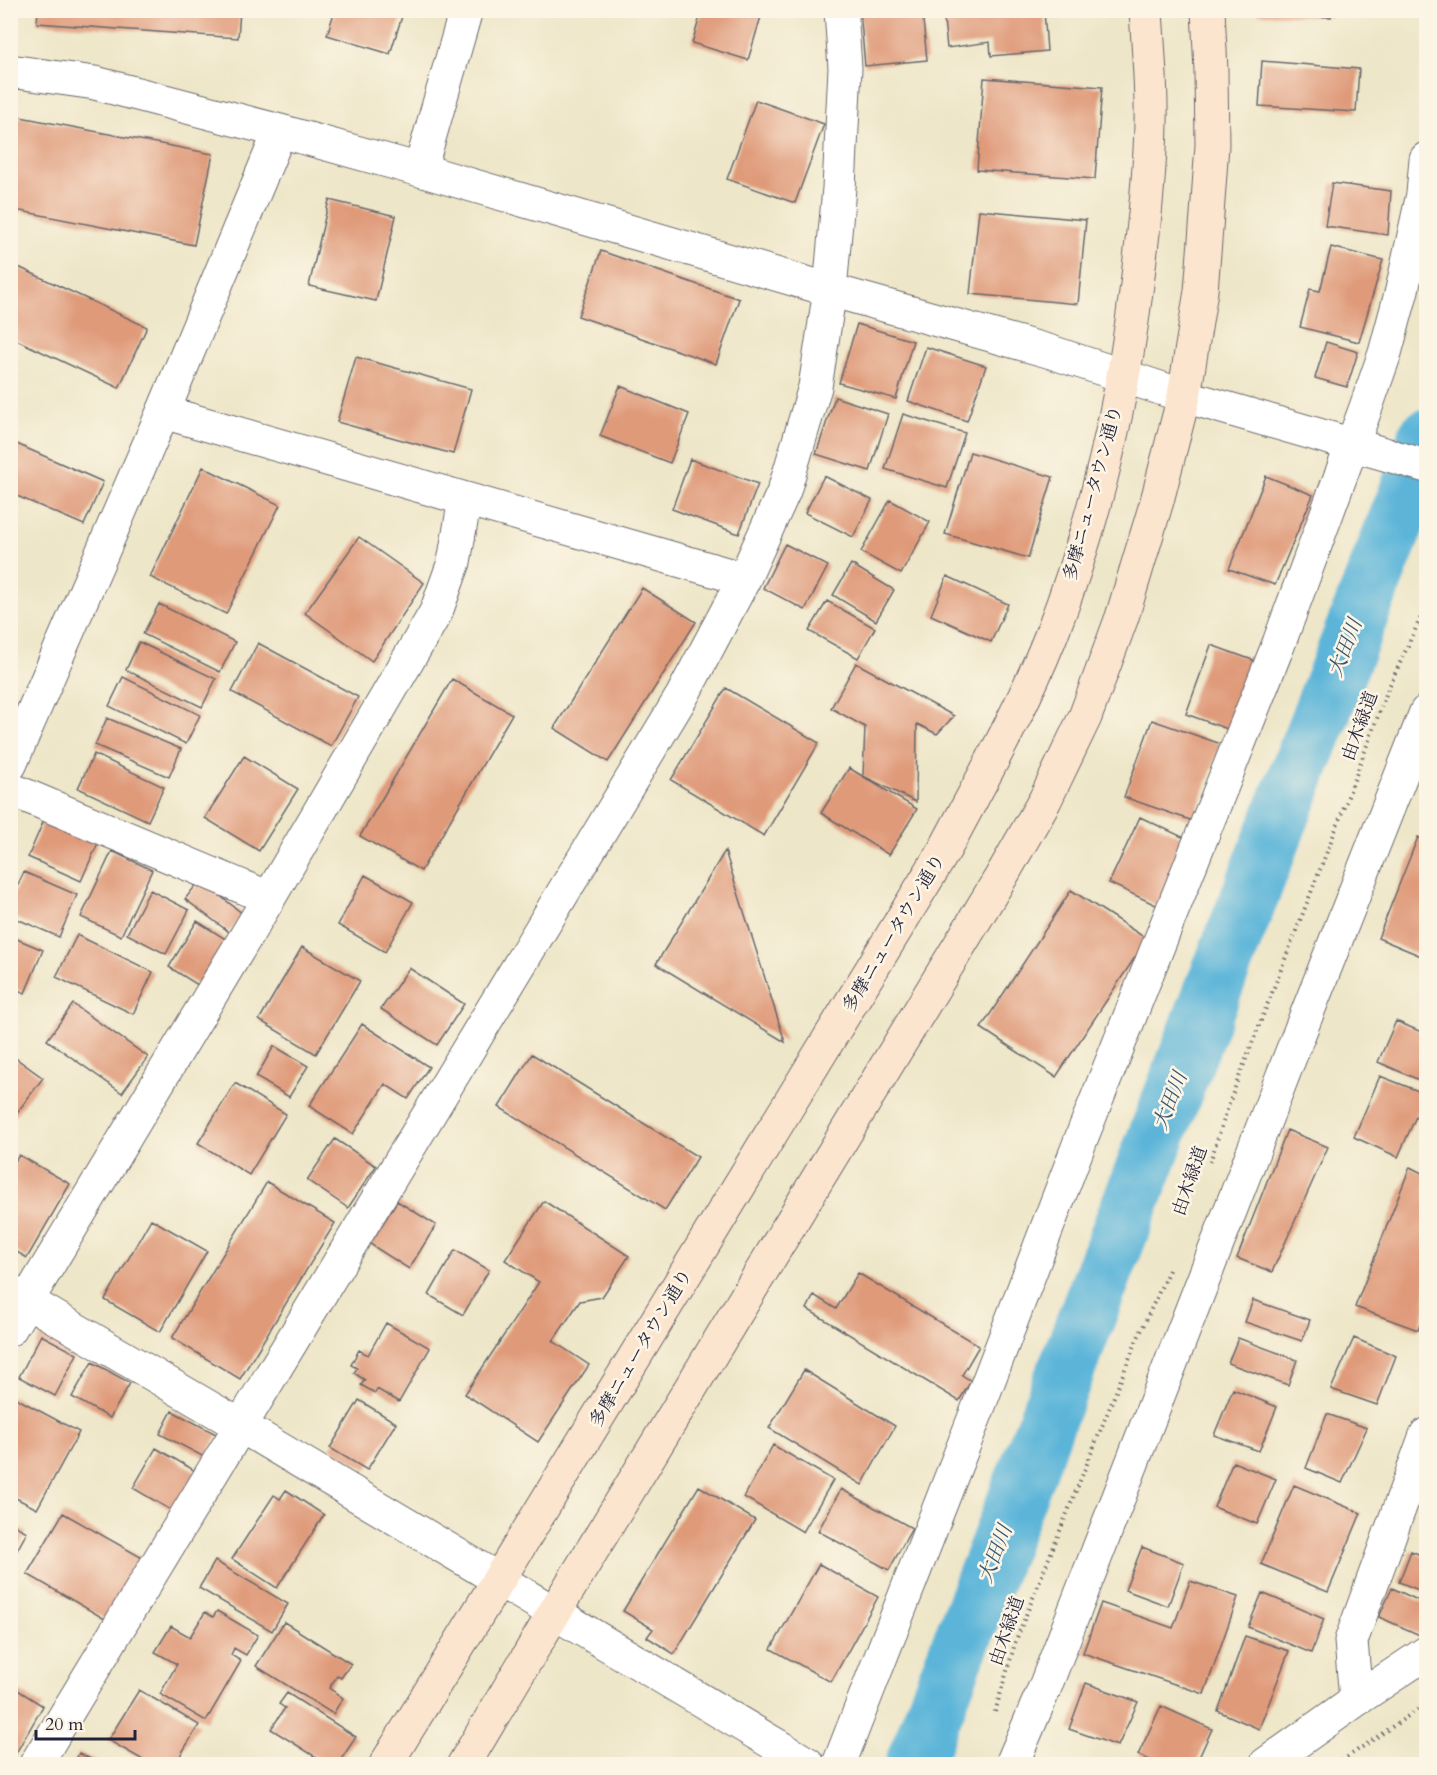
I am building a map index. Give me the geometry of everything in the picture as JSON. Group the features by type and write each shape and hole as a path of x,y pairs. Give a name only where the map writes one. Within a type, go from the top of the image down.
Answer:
{"main road":[{"name":"多摩ニュータウン通り","path":"386,1764 945,849 1018,713 1050,638 1076,565 1110,442 1123,376 1136,298 1147,192 1151,122 1146,10"},
{"path":"464,1764 989,897 1045,800 1085,717 1122,617 1157,501 1184,396 1201,291 1208,215 1212,145 1208,10"}],"street":[{"path":"420,170 466,10"},
{"path":"36,1764 682,696 744,579 784,491 815,387 830,290 839,188 845,68 841,10"},
{"path":"10,71 95,83 420,170 1048,351 1184,396 1426,466"},
{"path":"10,765 21,716 163,412 279,131"},
{"path":"839,1764 1087,1123 1279,643 1367,449 1384,353 1402,290 1423,194 1426,159"},
{"path":"163,412 744,579"},
{"path":"10,1329 19,1296 269,898 436,612 454,562 465,499"},
{"path":"1012,1764 1050,1676 1426,712"},
{"path":"10,789 269,898"},
{"path":"19,1296 808,1764"},
{"path":"1356,1700 1351,1641 1426,1435"},
{"path":"1266,1764 1426,1653"}],"path":[{"name":"由木緑道","path":"1210,1163 1232,1095 1388,689 1426,606"},
{"name":"由木緑道","path":"993,1719 1016,1640 1136,1342 1173,1261"},
{"path":"1337,1764 1426,1704"}],"building":[{"path":"38,10 240,10 238,38 37,23"},
{"path":"335,10 404,10 390,54 327,35"},
{"path":"702,10 763,10 748,60 692,43"},
{"path":"860,10 922,10 927,60 865,66"},
{"path":"943,10 1044,10 1047,51 991,56 990,42 947,48"},
{"path":"1258,10 1331,10 1331,17 1258,14"},
{"path":"1262,61 1359,69 1356,112 1259,106"},
{"path":"984,78 1102,87 1095,179 977,170"},
{"path":"756,100 824,124 795,203 727,179"},
{"path":"10,115 213,154 194,245 10,209"},
{"path":"1332,183 1391,191 1388,235 1325,226"},
{"path":"329,200 396,216 376,301 309,286"},
{"path":"979,210 1086,220 1078,304 970,294"},
{"path":"1331,247 1383,260 1359,342 1300,327 1310,289 1320,291"},
{"path":"601,251 739,299 716,364 578,316"},
{"path":"10,263 147,327 119,388 10,337"},
{"path":"857,324 913,341 896,399 839,383"},
{"path":"1326,342 1358,352 1347,387 1315,378"},
{"path":"926,347 986,366 967,421 908,401"},
{"path":"356,357 471,389 453,454 337,422"},
{"path":"620,386 689,414 670,463 600,436"},
{"path":"835,397 888,414 870,471 816,454"},
{"path":"903,414 965,433 947,488 885,469"},
{"path":"10,441 103,482 84,525 10,493"},
{"path":"970,452 1053,477 1028,558 945,534"},
{"path":"690,459 758,484 739,534 672,509"},
{"path":"203,467 280,505 226,614 150,577"},
{"path":"824,476 872,500 853,537 805,513"},
{"path":"1266,476 1313,495 1275,585 1229,569"},
{"path":"890,500 930,522 901,574 861,552"},
{"path":"359,537 424,583 372,661 305,613"},
{"path":"785,544 828,566 805,610 763,588"},
{"path":"851,564 894,590 876,621 833,595"},
{"path":"947,576 1008,604 991,642 931,615"},
{"path":"642,588 696,622 608,762 554,728"},
{"path":"827,601 875,628 858,658 809,631"},
{"path":"159,604 235,642 220,672 143,634"},
{"path":"139,642 216,679 202,707 126,670"},
{"path":"258,643 358,697 331,746 232,692"},
{"path":"1211,645 1258,662 1233,731 1186,714"},
{"path":"856,663 954,716 937,734 917,724 916,802 863,776 865,727 831,708"},
{"path":"123,677 200,715 186,744 109,706"},
{"path":"452,679 512,714 421,871 360,836"},
{"path":"726,688 819,743 764,836 671,780"},
{"path":"107,718 181,749 169,777 95,745"},
{"path":"1152,720 1221,744 1193,821 1124,797"},
{"path":"94,754 164,787 148,821 78,788"},
{"path":"244,756 298,789 259,851 205,818"},
{"path":"849,768 917,809 889,855 821,813"},
{"path":"1140,817 1191,841 1160,907 1109,883"},
{"path":"44,820 98,843 81,881 28,857"},
{"path":"1418,837 1426,841 1426,958 1378,938"},
{"path":"112,851 152,870 121,936 81,917"},
{"path":"725,851 785,1042 656,964"},
{"path":"24,872 77,895 59,937 10,916 10,901"},
{"path":"365,875 413,902 385,952 338,925"},
{"path":"200,880 243,914 229,932 185,899"},
{"path":"150,890 189,910 166,954 127,934"},
{"path":"1071,890 1147,939 1056,1077 981,1028"},
{"path":"197,921 227,940 201,987 169,967"},
{"path":"77,935 153,972 133,1014 56,977"},
{"path":"10,936 43,950 25,993 10,987"},
{"path":"302,947 360,981 316,1054 259,1020"},
{"path":"409,968 464,1004 437,1045 381,1009"},
{"path":"73,1004 148,1057 122,1093 47,1040"},
{"path":"1396,1021 1426,1034 1426,1083 1378,1062"},
{"path":"362,1024 429,1067 408,1099 385,1084 353,1134 309,1106"},
{"path":"274,1046 308,1066 289,1097 256,1077"},
{"path":"10,1054 43,1078 10,1122"},
{"path":"532,1054 698,1157 665,1210 499,1107"},
{"path":"1380,1076 1426,1094 1398,1157 1354,1137"},
{"path":"235,1083 286,1114 249,1175 198,1143"},
{"path":"1287,1130 1328,1147 1272,1272 1237,1258"},
{"path":"335,1139 376,1166 348,1208 307,1180"},
{"path":"19,1155 70,1184 27,1258 10,1248 10,1169"},
{"path":"1410,1167 1426,1175 1426,1309 1418,1330 1355,1307"},
{"path":"267,1182 335,1223 240,1379 172,1338"},
{"path":"397,1201 436,1225 409,1269 370,1244"},
{"path":"544,1201 629,1256 602,1297 580,1301 553,1341 589,1365 538,1442 465,1394 539,1282 505,1260"},
{"path":"151,1219 207,1251 160,1332 105,1300"},
{"path":"455,1250 489,1270 463,1315 429,1295"},
{"path":"858,1273 979,1346 962,1375 971,1381 959,1401 807,1309 814,1295 836,1309"},
{"path":"1253,1300 1310,1320 1302,1341 1245,1322"},
{"path":"386,1323 430,1348 399,1402 377,1389 375,1393 361,1385 365,1380 354,1373 357,1368 351,1365 359,1350 368,1355"},
{"path":"41,1335 77,1354 55,1396 19,1377"},
{"path":"1238,1338 1297,1360 1288,1385 1228,1363"},
{"path":"1354,1338 1396,1356 1377,1405 1331,1389"},
{"path":"92,1362 130,1383 110,1418 72,1397"},
{"path":"804,1370 895,1426 862,1485 769,1428"},
{"path":"1233,1389 1277,1407 1259,1451 1214,1435"},
{"path":"12,1396 79,1432 37,1509 10,1495 10,1400"},
{"path":"359,1400 396,1423 367,1470 330,1448"},
{"path":"172,1411 218,1435 206,1458 160,1434"},
{"path":"1327,1414 1367,1428 1342,1483 1306,1468"},
{"path":"773,1445 833,1480 803,1532 744,1497"},
{"path":"156,1448 197,1472 174,1512 133,1488"},
{"path":"1233,1462 1276,1479 1257,1524 1214,1507"},
{"path":"1294,1485 1361,1513 1328,1592 1261,1564"},
{"path":"699,1486 755,1520 674,1654 647,1637 653,1629 623,1611"},
{"path":"841,1489 912,1528 889,1570 818,1531"},
{"path":"286,1490 324,1515 277,1588 232,1559 274,1495 280,1499"},
{"path":"63,1513 146,1560 110,1622 27,1574"},
{"path":"10,1523 27,1532 10,1563"},
{"path":"1142,1547 1184,1563 1168,1606 1125,1590"},
{"path":"1411,1551 1426,1557 1426,1593 1399,1582"},
{"path":"215,1561 288,1604 272,1631 199,1588"},
{"path":"819,1564 878,1597 831,1682 771,1649"},
{"path":"1190,1581 1238,1597 1204,1694 1083,1653 1101,1603 1173,1628"},
{"path":"1392,1588 1426,1604 1426,1626 1422,1636 1379,1617"},
{"path":"1262,1593 1324,1619 1311,1653 1248,1627"},
{"path":"217,1611 258,1635 246,1655 234,1648 231,1655 241,1661 206,1721 160,1694 177,1664 155,1652 171,1626 190,1637 205,1612 213,1617"},
{"path":"284,1622 351,1664 341,1678 337,1676 329,1688 343,1698 333,1714 256,1666"},
{"path":"1245,1636 1289,1651 1259,1729 1218,1711"},
{"path":"1086,1683 1138,1702 1118,1746 1069,1729"},
{"path":"10,1685 43,1706 12,1760 10,1759"},
{"path":"139,1690 199,1725 175,1764 150,1764 108,1740"},
{"path":"287,1693 356,1737 338,1764 330,1761 327,1764 271,1729 285,1708 279,1704"},
{"path":"1161,1706 1212,1729 1196,1764 1159,1764 1138,1755"},
{"path":"79,1753 100,1764 74,1764"}],"waterway":[{"name":"大田川","path":"914,1764 1413,479 1426,438"}]}
